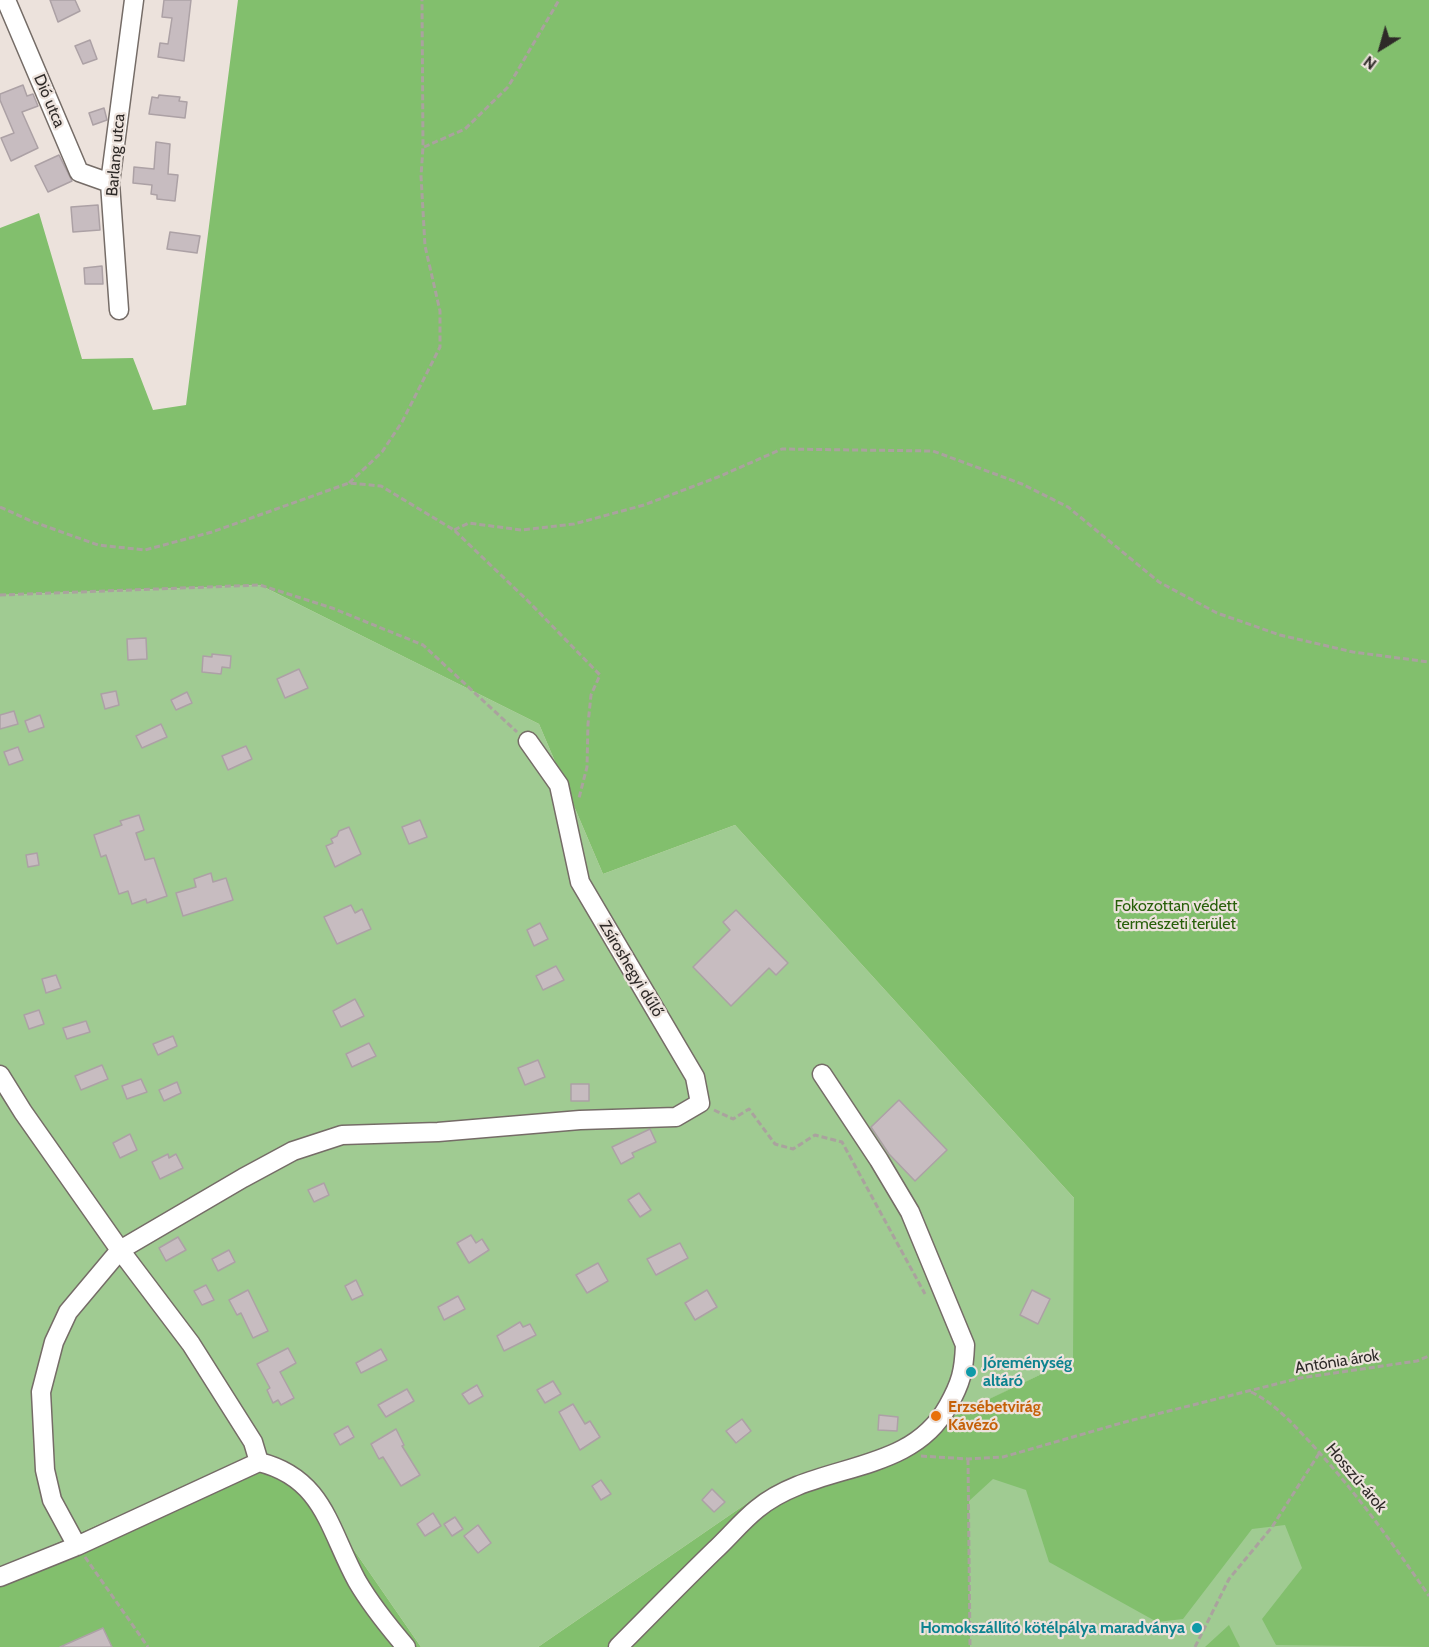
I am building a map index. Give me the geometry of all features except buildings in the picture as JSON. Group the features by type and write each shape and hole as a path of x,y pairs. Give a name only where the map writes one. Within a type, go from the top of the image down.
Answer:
{"street":[{"name":"Dió utca","path":"6,0 79,172 110,183"},
{"name":"Barlang utca","path":"118,310 110,183 134,0"},
{"name":"Zsíroshegyi dűlő","path":"528,741 559,785 580,882 695,1077 700,1103"},
{"path":"618,1647 757,1509 789,1488 898,1453 935,1425 960,1384 965,1346 910,1212 879,1160 822,1074"},
{"path":"0,1075 23,1112 120,1250 191,1344 253,1442 259,1462"},
{"path":"77,1546 52,1500 47,1480 41,1392 54,1342 68,1312 120,1250 293,1151 342,1135 438,1132 580,1120 676,1117 700,1103"},
{"path":"0,1577 77,1546 259,1462 274,1466 304,1484 327,1518 356,1580 371,1604 406,1647"}],"path":[{"path":"0,507 31,521 98,545 145,550 212,532 349,483 382,452 402,422 440,347 440,311 425,246 421,176 423,147 422,0"},
{"path":"423,147 465,129 508,87 559,0"},
{"path":"454,530 469,524 521,530 574,524 644,505 783,449 933,451 1022,484 1068,507 1159,582 1217,613 1280,635 1353,652 1429,662"},
{"path":"349,483 381,486 454,530 512,585 600,675 591,695 588,767 579,801"},
{"path":"0,595 260,585 332,608 423,645 528,741"},
{"path":"700,1103 733,1119 749,1109 775,1144 794,1149 815,1135 842,1142 926,1295"},
{"name":"Antónia árok","path":"898,1453 968,1459 1003,1457 1125,1422 1300,1378 1417,1361 1429,1356"},
{"name":"Hosszú-árok","path":"1249,1392 1277,1408 1320,1452 1362,1501 1429,1596"},
{"path":"1195,1647 1230,1579 1272,1527 1320,1452"},
{"path":"968,1459 970,1647"},
{"path":"77,1546 148,1647"}],"green space":[{"name":"Fokozottan védett természeti terület","path":"238,0 1429,0 1429,1647 1276,1645 1262,1619 1302,1568 1285,1525 1252,1529 1183,1619 1157,1622 1049,1562 1026,1490 993,1479 969,1501 970,1647 538,1647 772,1486 899,1442 1073,1359 1074,1198 735,825 603,874 539,724 260,585 0,595 0,228 39,213 82,359 133,358 153,410 186,405"},
{"name":"Fokozottan védett természeti terület","path":"928,473 992,481 1069,537 1054,568 1074,598 1128,634 1169,653 1278,678 1414,686 1429,690 1429,1647 631,1647 713,1555 804,1475 772,1486 538,1647 421,1647 300,1472 242,1461 45,1548 0,1573 0,595 260,585 539,724 603,874 735,825 1074,1198 1074,1335 1151,1232 1024,1132 934,1014 794,806 718,699 677,722 607,670 615,549 785,477","holes":["1380,1357 1373,1369 1030,1451 1001,1464 915,1460 819,1470 899,1442 968,1409 972,1455 998,1457 1029,1441","1044,1373 1024,1401 988,1400"]},
{"path":"242,1461 300,1472 421,1647 0,1647 0,1573 45,1548"},
{"path":"1229,1625 1240,1647 1205,1647"}],"place":[{"name":"Jóreménység altáró","path":"971,1372"},
{"name":"Erzsébetvirág Kávézó","path":"936,1416"},
{"name":"Homokszállító kötélpálya maradványa","path":"1197,1628"}]}
